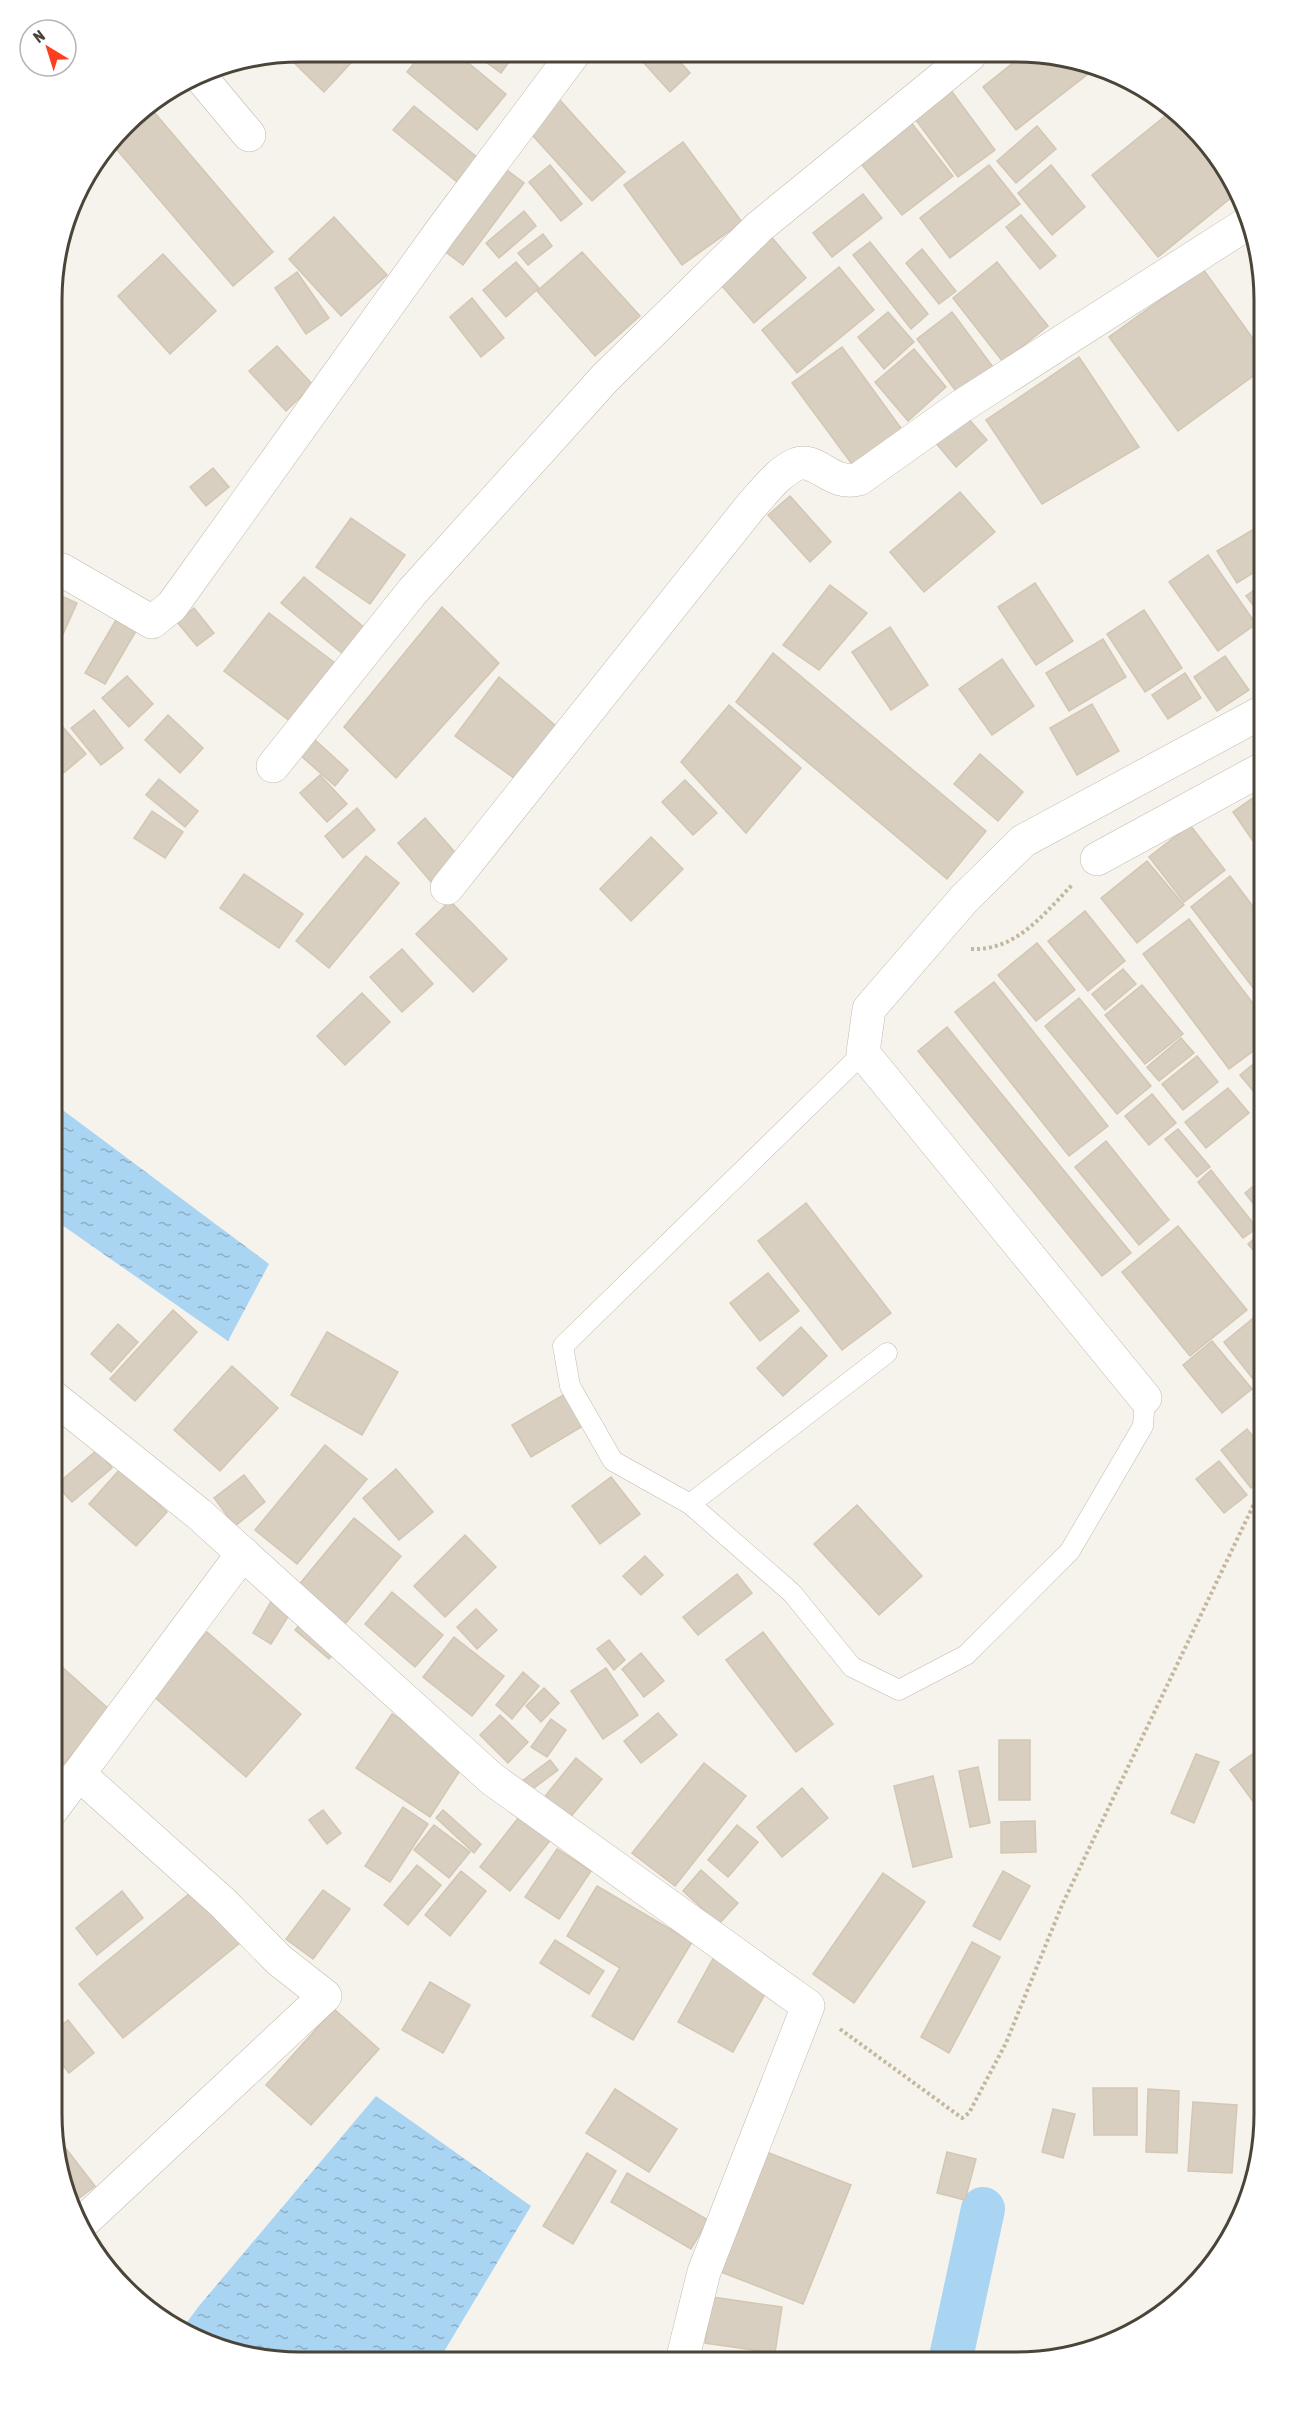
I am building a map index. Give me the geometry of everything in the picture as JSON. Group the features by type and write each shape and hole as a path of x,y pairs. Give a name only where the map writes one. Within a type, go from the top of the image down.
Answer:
{"street":[{"path":"62,570 152,622 172,606 441,231 567,62"},
{"path":"273,766 412,592 604,378 759,227 961,62"},
{"path":"205,82 249,135"},
{"path":"447,888 751,506 783,472 798,464 808,463 838,479 848,482 859,479 960,407 1242,227"},
{"path":"1145,1398 863,1053 869,1009 964,899 1023,841 1254,716"},
{"path":"1169,762 1196,805"},
{"path":"1097,859 1254,773"},
{"path":"62,1404 199,1514 492,1779 808,2006 704,2272 684,2352"},
{"path":"62,1797 243,1553"},
{"path":"80,1775 222,1902 279,1960 325,1996 86,2219"}],"lane":[{"path":"863,1053 563,1346 570,1386 613,1461 690,1504 792,1593 852,1667 899,1690 966,1655 1070,1551 1143,1426 1145,1398"},
{"path":"690,1504 887,1353"}],"path":[{"path":"922,948 987,950 1027,932 1097,859"},
{"path":"808,2006 962,2118 969,2114 1006,2043 1062,1905 1254,1504"}],"water":[{"path":"62,1109 269,1264 228,1341 62,1225"},
{"path":"376,2096 531,2206 444,2352 300,2352 253,2347 223,2339 186,2323"}],"building":[{"path":"293,62 352,62 324,92"},
{"path":"415,62 467,62 506,94 477,130 407,72"},
{"path":"486,62 509,62 501,73"},
{"path":"643,62 680,62 690,73 670,92"},
{"path":"1014,62 1062,66 1089,73 1016,130 983,87"},
{"path":"947,85 995,150 958,177 910,112"},
{"path":"558,98 625,172 592,201 525,127"},
{"path":"414,106 477,157 457,182 393,130"},
{"path":"154,112 273,252 233,286 116,149 131,131"},
{"path":"906,116 953,176 902,215 855,156"},
{"path":"1166,116 1184,131 1204,155 1231,198 1158,257 1092,175"},
{"path":"1037,126 1056,149 1016,183 997,161"},
{"path":"683,142 742,222 682,265 624,185"},
{"path":"500,165 524,183 463,265 439,247"},
{"path":"550,165 582,204 561,221 529,182"},
{"path":"989,165 1020,204 950,258 920,218"},
{"path":"1051,165 1085,207 1052,235 1018,193"},
{"path":"863,194 882,218 832,257 813,233"},
{"path":"524,211 536,226 499,258 486,243"},
{"path":"1021,215 1056,256 1040,269 1006,227"},
{"path":"334,217 387,275 341,316 289,259"},
{"path":"543,234 552,246 528,265 518,253"},
{"path":"769,234 806,278 754,323 716,279"},
{"path":"870,242 928,314 911,329 853,255"},
{"path":"922,249 956,291 939,304 906,263"},
{"path":"582,252 640,316 595,356 537,291"},
{"path":"163,254 216,311 170,354 118,296"},
{"path":"516,262 539,288 506,317 483,290"},
{"path":"997,262 1048,326 1003,362 953,298"},
{"path":"839,267 874,310 797,373 762,330"},
{"path":"1203,269 1254,340 1254,375 1178,431 1109,337"},
{"path":"297,272 329,318 306,334 275,288"},
{"path":"472,298 504,338 481,357 450,317"},
{"path":"888,312 914,342 884,369 858,337"},
{"path":"952,312 996,371 961,398 917,339"},
{"path":"277,346 313,385 286,411 249,371"},
{"path":"842,347 906,435 857,471 792,383"},
{"path":"914,349 946,387 908,421 875,382"},
{"path":"1079,357 1139,447 1042,504 986,420"},
{"path":"967,417 987,440 956,467 936,443"},
{"path":"213,468 229,487 206,506 190,487"},
{"path":"960,492 995,532 924,592 890,552"},
{"path":"790,496 831,542 810,562 768,515"},
{"path":"351,518 405,555 370,604 316,567"},
{"path":"1254,529 1254,572 1237,583 1217,551"},
{"path":"1208,555 1254,621 1254,625 1218,651 1169,582"},
{"path":"304,577 371,633 349,659 281,603"},
{"path":"1035,583 1073,641 1036,665 998,607"},
{"path":"830,585 867,613 819,670 783,645"},
{"path":"1254,590 1254,606 1246,596"},
{"path":"62,596 77,603 62,636"},
{"path":"442,607 499,663 396,778 344,727"},
{"path":"194,608 214,633 197,646 177,622"},
{"path":"1144,610 1182,668 1145,692 1107,634"},
{"path":"269,613 344,670 299,728 224,671"},
{"path":"116,620 136,631 105,684 85,673"},
{"path":"890,627 928,685 891,710 852,652"},
{"path":"1103,639 1126,677 1069,711 1046,673"},
{"path":"773,653 986,831 947,879 736,702"},
{"path":"1225,656 1249,690 1217,711 1194,677"},
{"path":"1002,659 1034,706 992,735 959,689"},
{"path":"1185,673 1201,698 1168,719 1152,695"},
{"path":"127,676 153,704 129,727 102,698"},
{"path":"499,677 557,727 521,783 455,736"},
{"path":"1092,704 1119,751 1077,775 1050,728"},
{"path":"729,705 801,768 746,833 681,762"},
{"path":"94,710 123,748 101,765 71,728"},
{"path":"168,715 203,748 180,773 145,740"},
{"path":"62,726 86,754 62,774"},
{"path":"314,739 348,770 335,786 300,755"},
{"path":"980,754 1023,792 998,821 954,784"},
{"path":"320,775 347,804 327,822 300,793"},
{"path":"159,779 198,811 185,827 146,795"},
{"path":"685,780 717,813 693,835 662,802"},
{"path":"1254,797 1254,842 1233,812"},
{"path":"357,808 375,830 343,858 325,836"},
{"path":"152,811 183,832 165,858 134,838"},
{"path":"425,818 459,857 431,882 398,843"},
{"path":"1190,825 1225,870 1184,902 1149,857"},
{"path":"651,837 683,869 631,921 600,889"},
{"path":"366,856 399,883 329,968 296,941"},
{"path":"1147,861 1184,905 1137,943 1101,898"},
{"path":"244,874 303,914 279,948 220,908"},
{"path":"1230,876 1254,908 1254,989 1191,907"},
{"path":"450,901 507,959 473,992 416,934"},
{"path":"1085,911 1125,961 1088,991 1048,941"},
{"path":"1189,919 1254,1005 1254,1050 1229,1069 1143,954"},
{"path":"1037,943 1075,990 1036,1021 998,975"},
{"path":"402,949 433,984 402,1012 370,977"},
{"path":"1123,969 1136,984 1105,1010 1092,994"},
{"path":"994,982 1108,1126 1069,1156 955,1012"},
{"path":"1142,985 1183,1034 1145,1064 1105,1015"},
{"path":"362,993 390,1022 345,1065 317,1036"},
{"path":"1079,998 1151,1086 1117,1114 1045,1026"},
{"path":"947,1027 1131,1253 1102,1276 918,1051"},
{"path":"1181,1038 1194,1053 1159,1081 1147,1067"},
{"path":"1197,1056 1218,1082 1183,1110 1162,1084"},
{"path":"1254,1063 1254,1092 1240,1075"},
{"path":"1228,1088 1249,1113 1206,1148 1185,1122"},
{"path":"1152,1094 1176,1123 1149,1145 1125,1116"},
{"path":"1178,1129 1210,1167 1197,1177 1165,1139"},
{"path":"1106,1141 1169,1220 1139,1245 1075,1167"},
{"path":"1211,1170 1254,1224 1254,1230 1243,1238 1198,1182"},
{"path":"1254,1185 1254,1204 1245,1193"},
{"path":"806,1203 891,1313 842,1350 758,1241"},
{"path":"1178,1226 1247,1310 1190,1356 1122,1272"},
{"path":"1254,1239 1254,1251 1248,1244"},
{"path":"768,1273 799,1311 760,1341 730,1303"},
{"path":"173,1310 197,1332 135,1401 110,1379"},
{"path":"1254,1317 1253,1379 1224,1342"},
{"path":"118,1324 138,1342 111,1372 91,1354"},
{"path":"801,1327 827,1356 783,1396 757,1368"},
{"path":"327,1332 398,1372 362,1435 291,1395"},
{"path":"1212,1341 1252,1389 1222,1413 1183,1365"},
{"path":"232,1366 278,1408 220,1471 174,1430"},
{"path":"565,1394 583,1426 531,1457 512,1425"},
{"path":"1247,1429 1254,1438 1254,1486 1251,1488 1221,1450"},
{"path":"325,1445 367,1479 297,1564 255,1530"},
{"path":"97,1450 112,1468 72,1502 62,1491 62,1480"},
{"path":"1219,1461 1247,1495 1224,1513 1196,1479"},
{"path":"120,1469 167,1512 136,1546 89,1504"},
{"path":"396,1469 433,1512 399,1540 363,1498"},
{"path":"244,1475 265,1502 235,1526 214,1498"},
{"path":"611,1477 640,1514 600,1544 572,1506"},
{"path":"857,1505 922,1576 879,1615 814,1544"},
{"path":"354,1518 401,1556 345,1624 298,1586"},
{"path":"465,1535 496,1567 445,1617 414,1586"},
{"path":"645,1556 663,1575 641,1595 623,1576"},
{"path":"737,1574 752,1593 698,1635 683,1617"},
{"path":"392,1592 443,1635 415,1667 365,1624"},
{"path":"273,1598 292,1610 271,1644 253,1633"},
{"path":"476,1609 497,1630 477,1649 457,1627"},
{"path":"306,1618 339,1648 329,1659 295,1630"},
{"path":"207,1632 301,1714 246,1777 152,1695"},
{"path":"763,1632 833,1724 796,1752 726,1660"},
{"path":"454,1637 504,1676 472,1716 423,1677"},
{"path":"609,1640 625,1660 614,1670 597,1649"},
{"path":"641,1653 664,1681 644,1697 622,1669"},
{"path":"62,1667 111,1711 62,1766"},
{"path":"606,1668 638,1715 603,1739 571,1691"},
{"path":"523,1672 539,1686 512,1719 496,1705"},
{"path":"544,1688 559,1703 541,1722 526,1706"},
{"path":"658,1713 677,1735 641,1763 624,1741"},
{"path":"392,1714 466,1761 430,1817 356,1768"},
{"path":"500,1715 528,1742 508,1763 480,1735"},
{"path":"551,1719 566,1730 547,1757 531,1747"},
{"path":"999,1740 1030,1740 1030,1800 999,1800"},
{"path":"1254,1753 1254,1803 1230,1770"},
{"path":"1196,1754 1219,1762 1194,1823 1171,1813"},
{"path":"576,1758 602,1779 568,1820 542,1800"},
{"path":"550,1760 558,1770 530,1791 522,1781"},
{"path":"704,1763 746,1796 675,1886 632,1853"},
{"path":"978,1767 990,1823 970,1827 959,1771"},
{"path":"933,1776 952,1857 913,1867 894,1786"},
{"path":"802,1788 828,1818 782,1857 757,1827"},
{"path":"403,1807 428,1824 390,1882 365,1866"},
{"path":"526,1808 557,1832 510,1891 480,1867"},
{"path":"323,1810 341,1833 327,1844 309,1820"},
{"path":"443,1810 481,1844 474,1853 436,1818"},
{"path":"1035,1821 1036,1852 1001,1853 1001,1822"},
{"path":"434,1825 470,1852 449,1878 414,1850"},
{"path":"737,1825 758,1842 728,1877 708,1860"},
{"path":"557,1849 591,1871 559,1919 525,1897"},
{"path":"417,1865 441,1885 408,1925 384,1905"},
{"path":"701,1870 738,1903 719,1924 683,1891"},
{"path":"461,1871 486,1891 450,1936 425,1915"},
{"path":"1003,1871 1030,1886 1000,1940 973,1926"},
{"path":"883,1873 925,1902 854,2003 813,1974"},
{"path":"597,1886 692,1942 633,2040 592,2016 620,1968 567,1936"},
{"path":"195,1889 240,1943 123,2038 79,1984"},
{"path":"323,1890 350,1909 313,1959 286,1939"},
{"path":"122,1891 143,1918 97,1955 76,1928"},
{"path":"555,1940 604,1971 589,1994 540,1963"},
{"path":"972,1942 1000,1957 949,2053 921,2037"},
{"path":"715,1955 770,1985 733,2052 678,2022"},
{"path":"430,1982 470,2005 443,2053 402,2030"},
{"path":"334,2009 379,2049 311,2125 266,2085"},
{"path":"68,2020 94,2053 69,2073 62,2064 62,2025"},
{"path":"1093,2088 1137,2088 1137,2135 1094,2135"},
{"path":"615,2089 677,2129 649,2172 586,2133"},
{"path":"1148,2089 1179,2091 1177,2153 1146,2152"},
{"path":"1193,2102 1237,2105 1232,2173 1188,2171"},
{"path":"1053,2109 1075,2114 1063,2158 1042,2152"},
{"path":"64,2146 95,2186 78,2199"},
{"path":"764,2151 851,2185 803,2304 716,2270"},
{"path":"947,2152 976,2159 965,2200 937,2193"},
{"path":"587,2153 616,2171 573,2244 543,2226"},
{"path":"627,2173 708,2220 691,2249 611,2202"},
{"path":"712,2297 782,2307 775,2352 705,2343"}],"waterway":[{"path":"952,2352 983,2209"}]}
